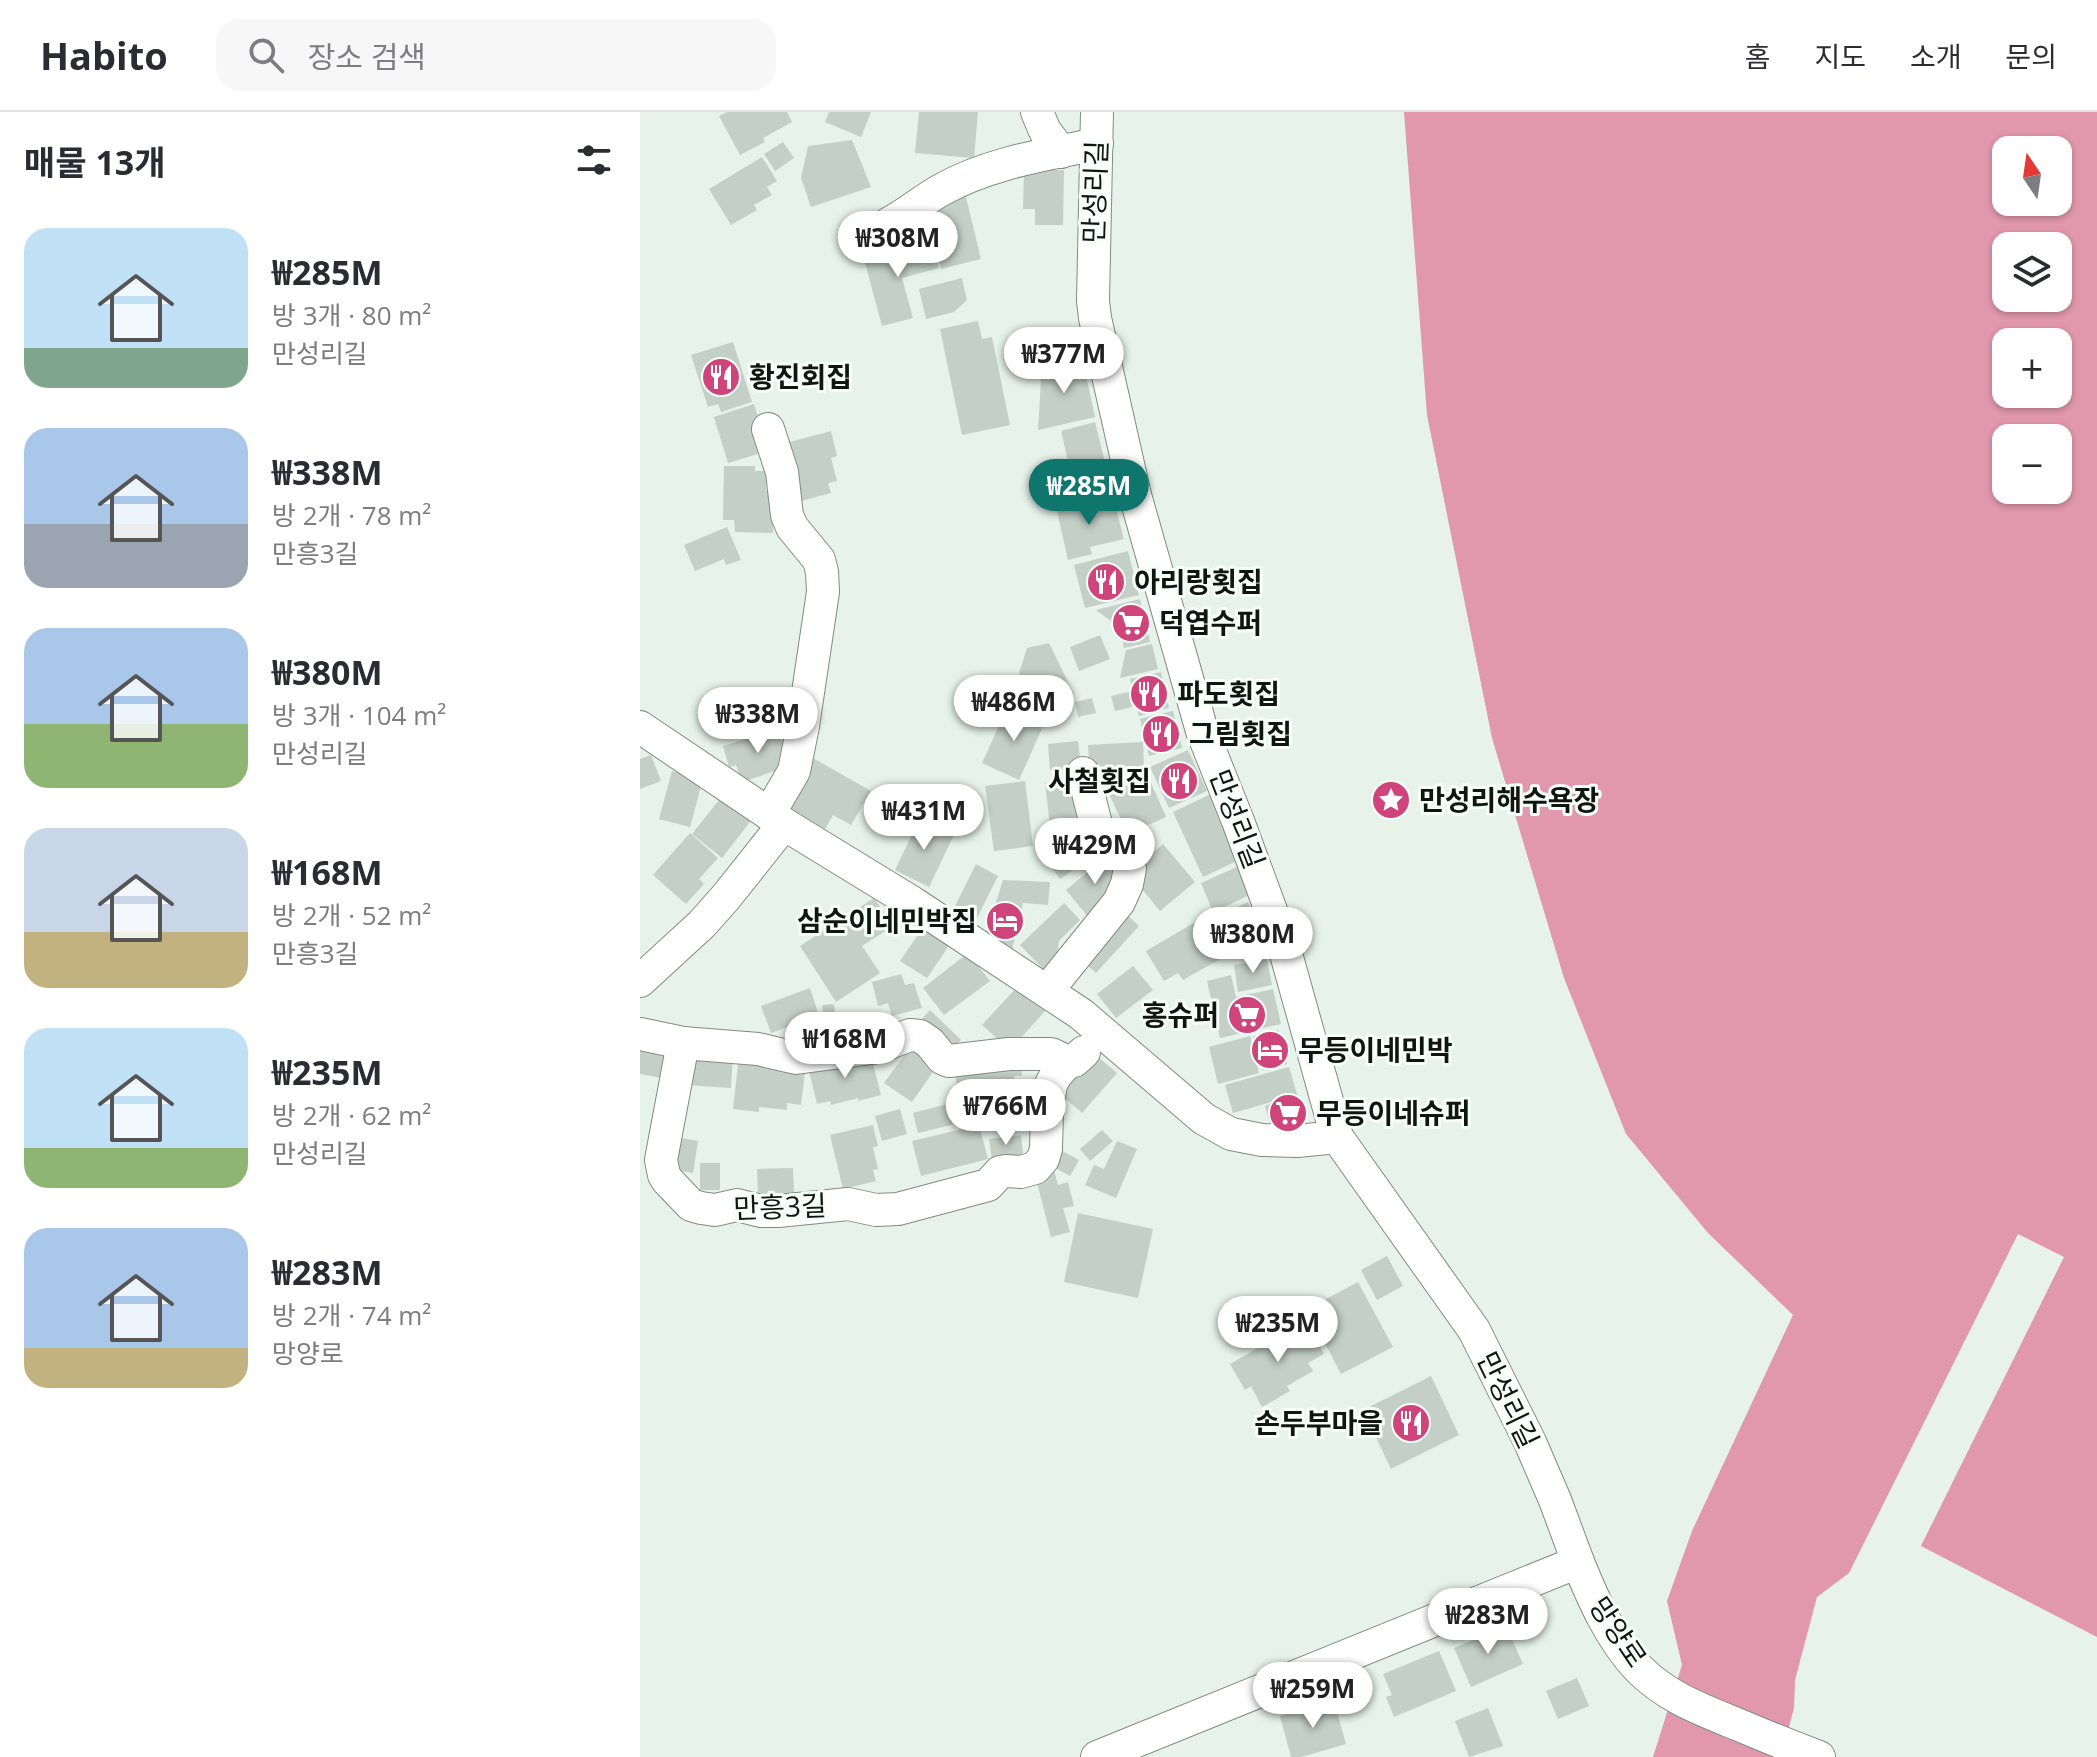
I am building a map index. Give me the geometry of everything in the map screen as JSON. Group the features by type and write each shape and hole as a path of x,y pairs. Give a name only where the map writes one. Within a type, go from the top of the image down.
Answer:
{"street":[{"path":"1037,112 1045,131 1061,152"},
{"name":"만성리길","path":"1097,112 1095,318 1135,495 1202,731 1283,943 1337,1137 1474,1330 1530,1442 1578,1562"},
{"path":"888,224 941,190 988,169 1011,161 1097,144"},
{"path":"640,981 702,924 726,897 776,819 794,771 823,592 822,572 819,560 792,527 787,515 782,472 768,429"},
{"path":"640,727 776,819 913,903 1081,1014 1204,1119 1231,1134 1262,1140 1337,1137"},
{"path":"1047,991 1119,902 1130,868 1123,854 1098,832 1083,773"},
{"path":"640,1034 683,1043 758,1049 796,1058 879,1047 910,1035 920,1036 949,1061 1051,1054 1068,1062 1074,1061 1102,1032"},
{"name":"만흥3길","path":"683,1043 661,1160 664,1175 691,1205 715,1210 737,1205 761,1211 778,1211 848,1204 888,1211 988,1185 1000,1172 1035,1168 1043,1159 1046,1149 1051,1084 1068,1062"},
{"path":"1097,1757 1578,1562"},
{"name":"망양로","path":"1578,1562 1610,1630 1638,1667 1662,1689 1688,1705 1806,1752"}],"shaded area":[{"path":"1404,112 2097,112 2097,1637 1921,1546 2064,1257 2018,1234 1849,1573 1817,1597 1795,1680 1794,1708 1781,1757 1653,1757 1682,1665 1667,1601 1692,1531 1793,1315 1708,1233 1626,1134 1564,978 1492,738 1427,415"}],"building":[{"path":"727,112 787,112 792,122 763,138 765,142 740,155 719,116"},
{"path":"829,112 871,112 861,137 825,122"},
{"path":"919,112 978,112 974,158 915,153"},
{"path":"852,140 871,187 811,207 801,178 808,146"},
{"path":"783,142 794,158 775,171 764,154"},
{"path":"762,157 777,181 767,187 772,195 754,205 757,210 731,225 709,189"},
{"path":"1024,170 1064,170 1063,225 1035,225 1035,209 1023,209"},
{"path":"965,193 981,259 941,269 929,222 945,198"},
{"path":"931,240 939,268 902,278 913,318 882,326 864,259"},
{"path":"962,278 967,300 954,312 926,319 919,289"},
{"path":"978,321 982,339 992,337 1010,425 962,435 940,329"},
{"path":"733,342 752,402 721,412 718,404 708,407 691,355"},
{"path":"1083,362 1095,417 1038,430 1042,365"},
{"path":"754,404 768,451 728,463 714,417"},
{"path":"1095,422 1111,486 1076,495 1061,431"},
{"path":"831,431 837,456 831,458 837,481 828,483 831,493 801,501 786,443"},
{"path":"724,466 755,466 755,471 767,471 766,491 774,491 773,533 735,532 734,520 723,520"},
{"path":"1113,498 1124,539 1090,547 1092,554 1068,560 1057,511"},
{"path":"727,527 741,560 726,565 724,559 695,571 684,545"},
{"path":"1128,551 1139,595 1085,608 1074,565"},
{"path":"1140,599 1150,642 1124,648 1119,627 1096,610"},
{"path":"1100,635 1110,659 1079,671 1070,647"},
{"path":"1049,643 1074,694 1039,710 1019,673 1027,648"},
{"path":"1152,644 1158,669 1120,678 1126,650"},
{"path":"1161,672 1169,708 1139,716 1130,679"},
{"path":"1129,692 1132,707 1115,711 1111,696"},
{"path":"1092,698 1096,713 1078,717 1075,702"},
{"path":"1008,706 1045,722 1019,780 982,763"},
{"path":"1173,711 1182,748 1149,756 1140,719"},
{"path":"778,729 790,766 742,782 736,765 729,767 723,746"},
{"path":"1078,741 1081,767 1050,770 1048,744"},
{"path":"1143,742 1144,770 1090,773 1088,745"},
{"path":"1188,750 1207,791 1169,808 1150,767"},
{"path":"651,755 661,781 640,789 640,759"},
{"path":"811,757 871,791 851,825 833,815 825,829 783,804"},
{"path":"672,771 703,779 690,827 659,819"},
{"path":"1148,776 1166,817 1128,834 1109,794"},
{"path":"1077,777 1090,827 1051,834 1045,783"},
{"path":"1025,781 1033,846 994,851 985,786"},
{"path":"880,794 897,803 889,821 871,813"},
{"path":"1211,794 1241,859 1203,877 1173,812"},
{"path":"723,795 753,818 722,858 692,834"},
{"path":"920,818 954,835 929,887 895,870"},
{"path":"1083,832 1097,854 1060,879 1045,858"},
{"path":"690,833 718,858 699,879 704,884 686,904 653,875"},
{"path":"1163,844 1195,882 1160,911 1136,882 1144,861"},
{"path":"1107,856 1120,872 1118,884 1089,918 1066,890"},
{"path":"976,864 998,876 976,920 954,908"},
{"path":"1239,866 1252,894 1213,912 1201,883"},
{"name":"삼순이네민박집","path":"1003,880 1050,882 1048,905 1023,903 1012,950 985,936"},
{"path":"874,898 887,917 885,919 890,928 862,946 880,973 836,1002 800,946"},
{"path":"1248,902 1266,942 1234,956 1216,917"},
{"path":"1064,903 1080,920 1059,941 1057,955 1043,969 1020,945"},
{"path":"1124,912 1139,926 1096,973 1081,959"},
{"path":"1204,917 1227,955 1183,980 1178,973 1164,981 1146,951"},
{"path":"924,926 950,944 927,978 900,961"},
{"path":"968,953 990,981 944,1015 923,988"},
{"path":"1267,959 1272,985 1238,992 1234,965"},
{"path":"1133,966 1153,990 1116,1018 1097,994"},
{"path":"901,974 905,985 914,983 922,1008 892,1016 888,1003 878,1006 872,982"},
{"path":"1231,975 1236,997 1273,989 1281,1024 1220,1038 1207,981"},
{"path":"1018,986 1045,1011 1010,1050 982,1025"},
{"path":"810,988 819,1016 771,1033 761,1006"},
{"path":"834,1004 839,1043 818,1046 815,1021 824,1020 822,1005"},
{"path":"930,1010 961,1040 948,1053 917,1024"},
{"name":"무등이네민박","path":"1278,1030 1287,1064 1262,1070 1253,1037"},
{"path":"1250,1036 1259,1073 1218,1084 1209,1047"},
{"path":"640,1040 680,1048 673,1080 640,1074"},
{"path":"913,1043 940,1062 912,1102 884,1083"},
{"path":"1091,1051 1117,1073 1082,1113 1057,1091"},
{"path":"688,1052 733,1055 731,1088 686,1085"},
{"path":"870,1052 881,1095 831,1105 830,1101 817,1104 808,1067"},
{"path":"739,1057 806,1064 801,1105 787,1103 787,1110 759,1107 759,1112 733,1109"},
{"path":"1020,1059 1022,1076 1014,1076 1017,1098 997,1100 998,1107 967,1111 964,1091 958,1091 954,1069"},
{"path":"1289,1067 1305,1121 1292,1125 1291,1120 1284,1123 1282,1119 1270,1123 1265,1106 1282,1099 1233,1113 1225,1085"},
{"path":"958,1101 963,1122 918,1133 913,1113"},
{"path":"900,1109 907,1134 882,1141 875,1116"},
{"path":"873,1125 878,1146 873,1147 878,1169 873,1170 876,1181 843,1189 830,1135"},
{"path":"979,1125 988,1159 921,1176 912,1141"},
{"path":"1102,1130 1113,1141 1090,1161 1080,1149"},
{"path":"1021,1135 1023,1155 992,1159 989,1139"},
{"path":"675,1137 698,1141 693,1173 670,1169"},
{"path":"1117,1141 1137,1149 1116,1198 1085,1185 1094,1165 1104,1169"},
{"path":"1057,1148 1079,1160 1070,1176 1048,1164"},
{"path":"700,1163 720,1163 720,1190 700,1190"},
{"path":"793,1168 794,1194 758,1195 757,1169"},
{"path":"1054,1170 1058,1185 1068,1182 1074,1206 1063,1208 1070,1232 1051,1237 1035,1175"},
{"path":"1078,1213 1153,1229 1138,1298 1064,1282"},
{"path":"1387,1256 1403,1286 1377,1300 1361,1270"},
{"path":"1358,1282 1393,1347 1341,1374 1307,1309"},
{"path":"1305,1321 1324,1354 1308,1363 1313,1371 1287,1386 1290,1391 1262,1407 1251,1386 1245,1390 1230,1364"},
{"path":"1431,1376 1459,1435 1391,1469 1363,1410"},
{"path":"1506,1626 1523,1664 1471,1687 1454,1648"},
{"path":"1439,1651 1456,1691 1394,1717 1386,1697 1392,1695 1383,1674"},
{"path":"1577,1678 1589,1706 1558,1719 1546,1691"},
{"path":"1334,1701 1346,1744 1291,1757 1280,1716"},
{"path":"1488,1708 1503,1746 1469,1757 1455,1721"}],"place":[{"name":"황진회집","path":"721,377"},
{"name":"아리랑횟집","path":"1106,582"},
{"name":"덕엽수퍼","path":"1131,623"},
{"name":"파도횟집","path":"1149,694"},
{"name":"그림횟집","path":"1161,734"},
{"name":"사철횟집","path":"1179,781"},
{"name":"만성리해수욕장","path":"1391,800"},
{"name":"삼순이네민박집","path":"1005,921"},
{"name":"홍슈퍼","path":"1247,1015"},
{"name":"무등이네민박","path":"1270,1050"},
{"name":"무등이네슈퍼","path":"1288,1113"},
{"name":"손두부마을","path":"1411,1423"}]}
